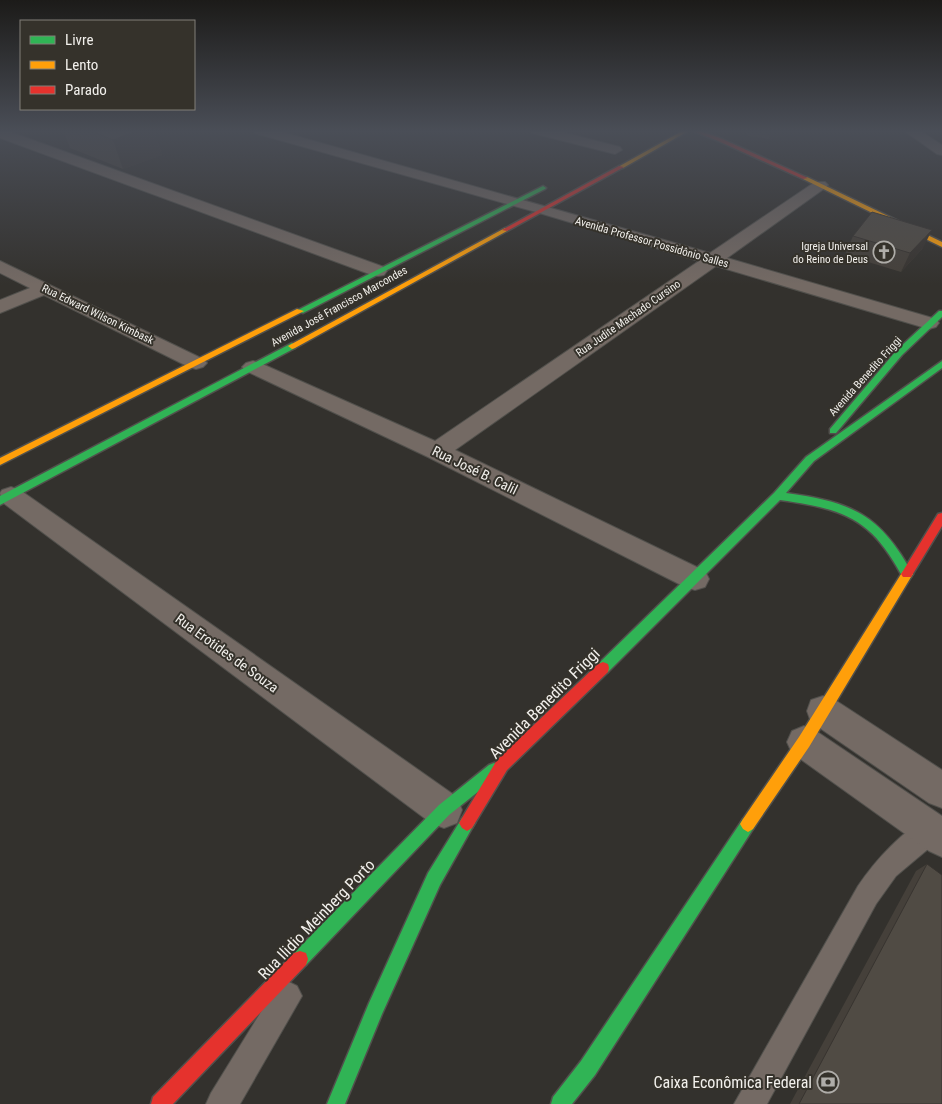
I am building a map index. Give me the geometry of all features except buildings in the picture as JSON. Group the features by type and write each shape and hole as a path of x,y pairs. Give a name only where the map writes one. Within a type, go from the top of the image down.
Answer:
{"street":[{"path":"133,182 378,271"},
{"name":"Avenida Professor Possidônio Salles","path":"443,182 712,259 936,318"},
{"name":"Avenida José Francisco Marcondes","path":"0,462 554,182"},
{"name":"Avenida José Francisco Marcondes","path":"5,498 253,367 593,182"},
{"path":"812,182 942,245"},
{"name":"Rua Judite Machado Cursino","path":"437,451 820,185"},
{"name":"Rua Edward Wilson Kimbask","path":"0,266 196,363"},
{"path":"0,307 45,288"},
{"name":"Avenida Benedito Friggi","path":"336,1104 375,1009 434,879 502,765 778,496 865,391 936,318"},
{"name":"Avenida Benedito Friggi","path":"810,459 942,364"},
{"name":"Rua José B. Calil","path":"253,367 437,451 694,579"},
{"path":"778,496 816,500 848,509 874,526 893,547 906,574"},
{"name":"Rua Erotides de Souza","path":"5,498 444,810"},
{"path":"560,1104 588,1068 624,1015 765,798 804,742 942,517"},
{"path":"823,712 942,791"},
{"path":"804,742 936,834"},
{"name":"Rua Ilidio Meinberg Porto","path":"160,1104 444,810 502,765"}],"lane":[{"path":"750,1104 867,895 887,867 936,834"},
{"path":"222,1104 324,933"}],"traffic: fast":[{"path":"300,311 543,188"},
{"path":"833,431 899,353 942,313"},
{"path":"0,501 292,346"},
{"path":"603,668 778,496 810,459 942,364"},
{"path":"778,496 820,503 855,515 883,537 906,573"},
{"path":"300,959 444,810 494,770"},
{"path":"336,1104 375,1009 434,879 467,823"},
{"path":"560,1104 588,1068 748,824"}],"traffic: slow":[{"path":"812,182 942,245"},
{"path":"292,346 505,230"},
{"path":"0,462 300,311"},
{"path":"748,824 804,742 907,574"}],"traffic: jam":[{"path":"505,230 594,182"},
{"path":"907,574 942,517"},
{"path":"467,823 502,765 603,668"},
{"path":"160,1104 300,959"}],"place":[{"name":"Igreja Universal do Reino de Deus","path":"884,252"},
{"name":"Caixa Econômica Federal","path":"828,1082"}]}
